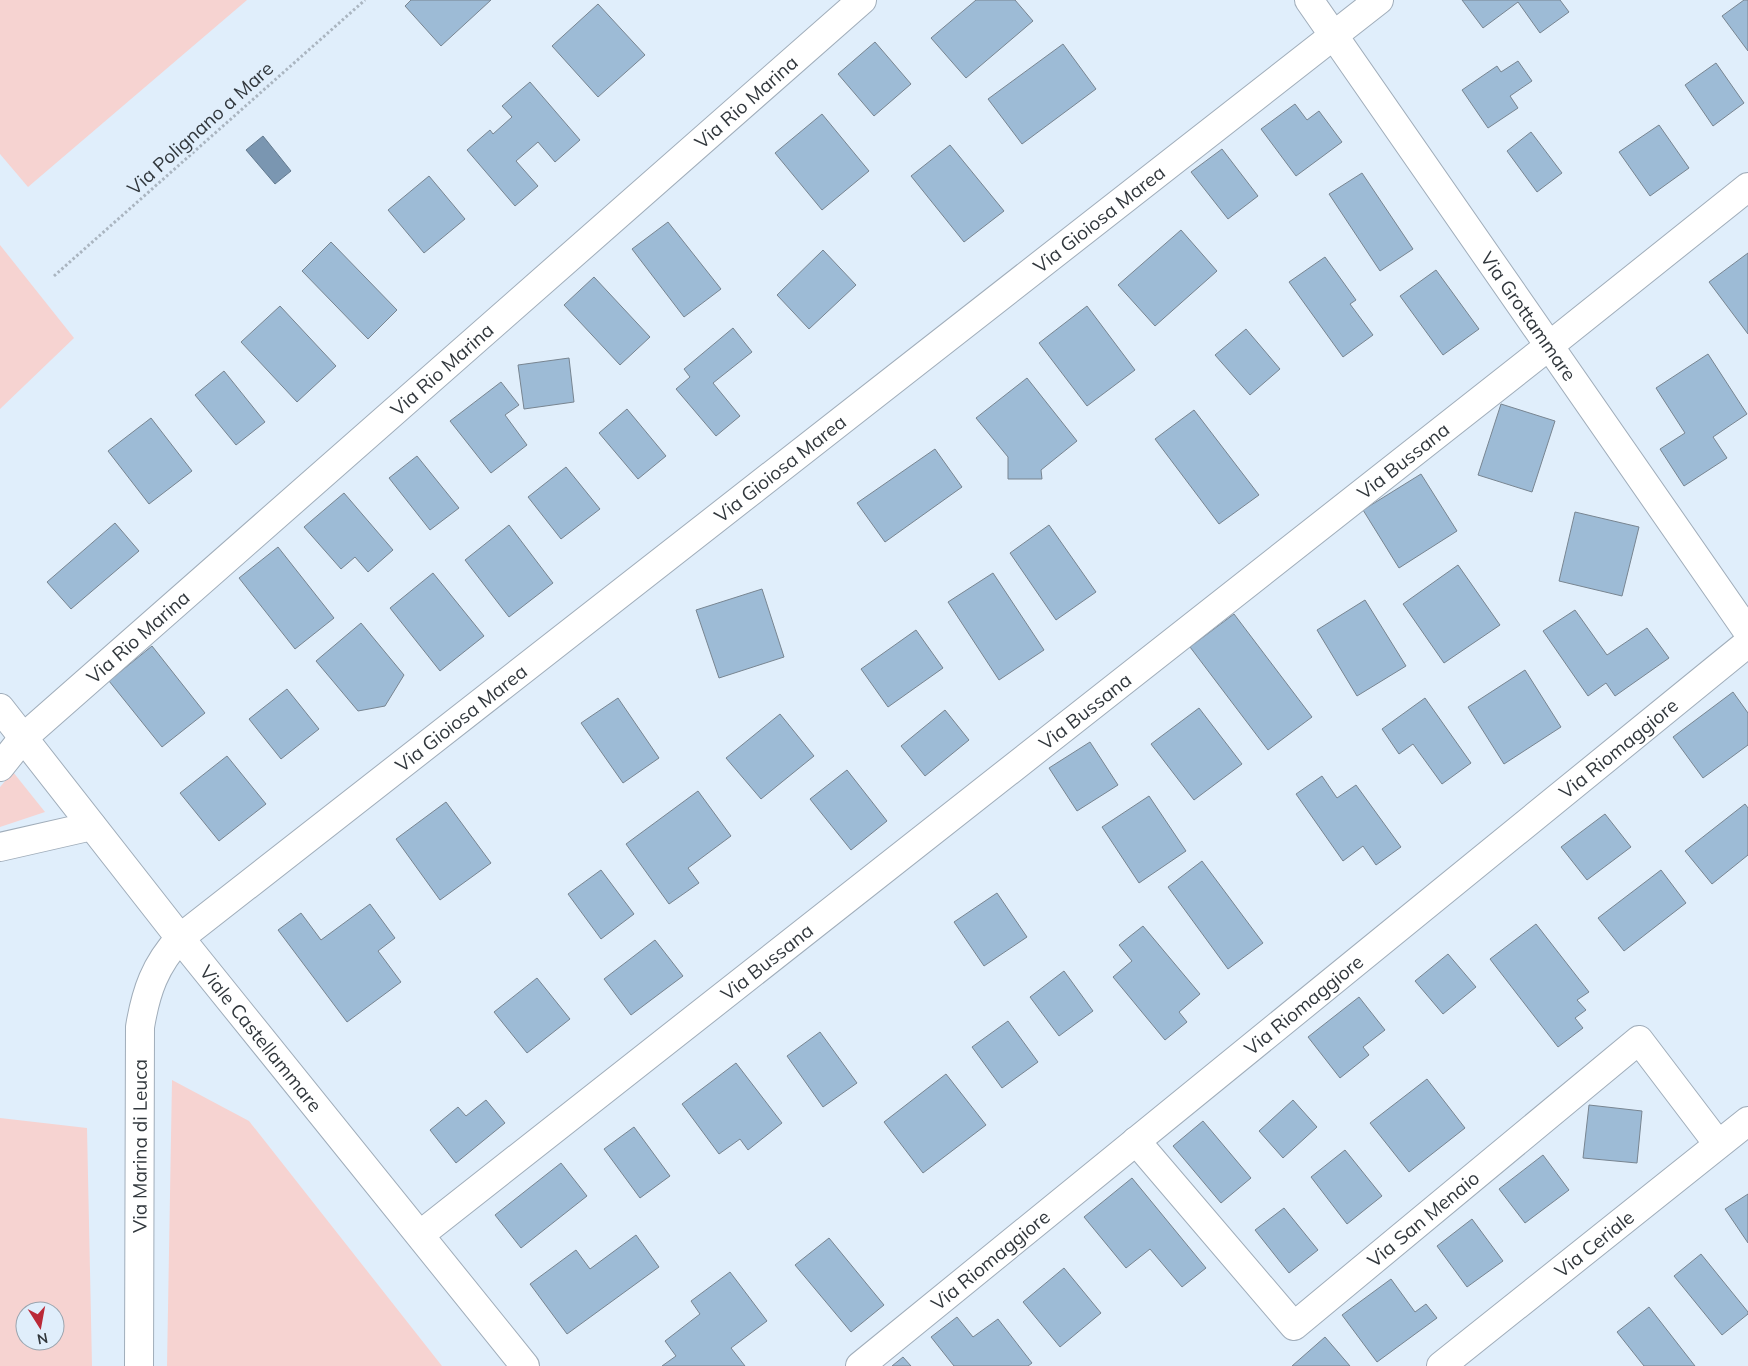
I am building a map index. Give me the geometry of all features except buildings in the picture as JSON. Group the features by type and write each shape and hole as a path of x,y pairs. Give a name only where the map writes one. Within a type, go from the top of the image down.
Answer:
{"street":[{"name":"Via Rio Marina","path":"0,767 23,738 862,0"},
{"name":"Via Grottammare","path":"1310,0 1748,632"},
{"name":"Via Gioiosa Marea","path":"180,938 1380,0"},
{"name":"Via Bussana","path":"421,1234 1550,346 1748,187"},
{"name":"Via Riomaggiore","path":"860,1366 1748,643"},
{"name":"Viale Castellammare","path":"0,708 180,938 421,1234 525,1366"},
{"path":"0,847 92,826"},
{"name":"Via Marina di Leuca","path":"139,1366 140,1027 144,1001 152,978 164,956 180,938"},
{"name":"Via San Menaio","path":"1136,1141 1294,1326 1639,1040 1718,1144"},
{"name":"Via Ceriale","path":"1441,1366 1748,1121"}],"path":[{"name":"Via Polignano a Mare","path":"54,276 365,0"}],"shaded area":[{"path":"0,0 247,0 28,187 0,154"},
{"path":"0,245 74,338 0,409"},
{"path":"13,772 45,812 0,827 0,787"},
{"path":"172,1080 249,1121 442,1366 167,1366"},
{"path":"0,1118 87,1128 92,1366 0,1366"}],"water":[{"path":"263,136 291,171 275,184 246,150"}]}
